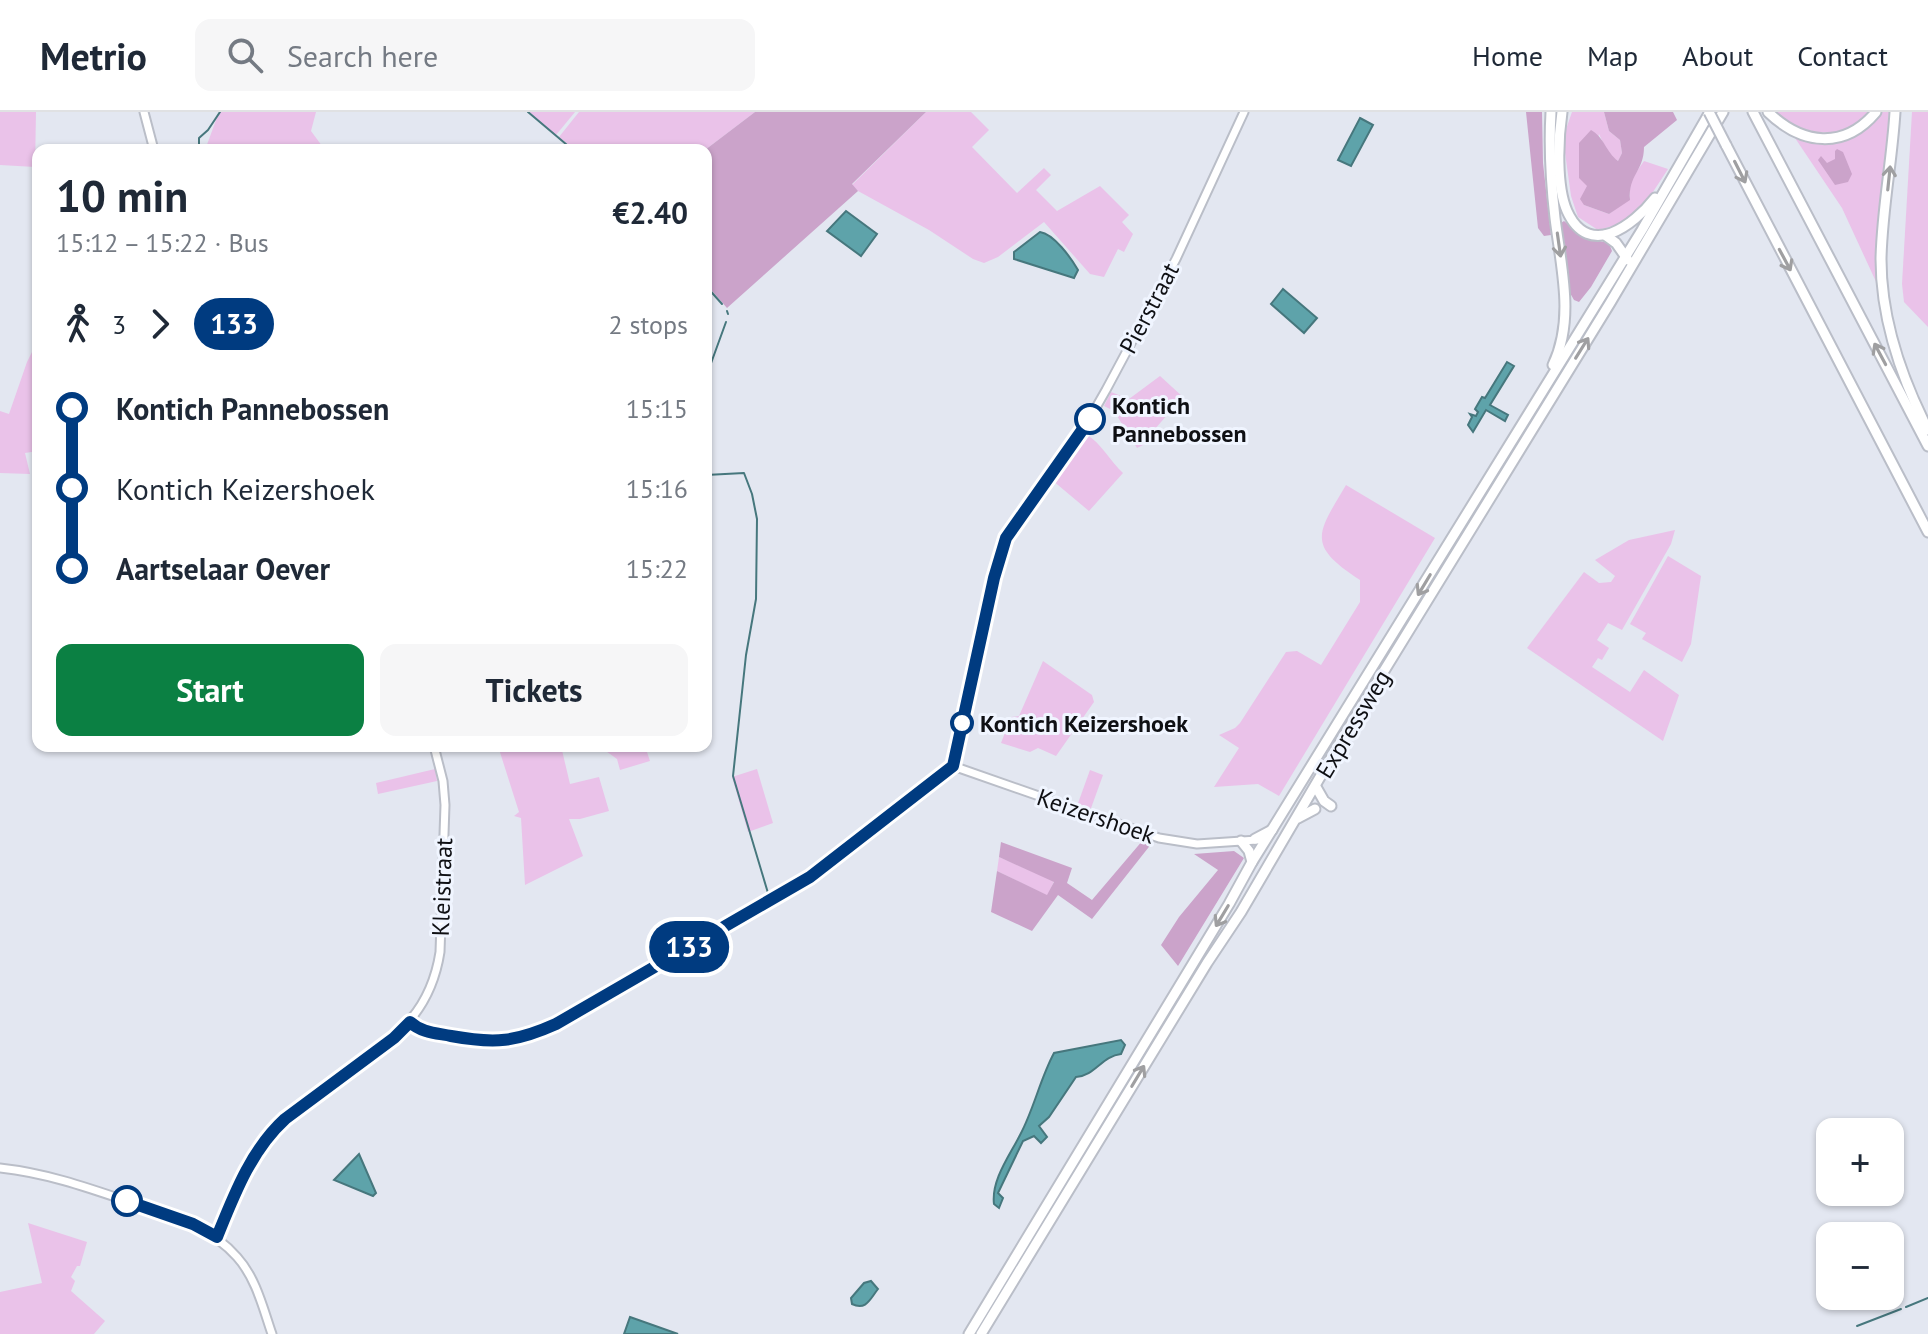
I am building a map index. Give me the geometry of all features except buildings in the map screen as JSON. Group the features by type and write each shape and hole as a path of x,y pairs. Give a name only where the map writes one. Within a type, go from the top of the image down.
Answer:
{"highway":[{"path":"1544,387 1557,356 1566,313 1551,168 1551,112"},
{"path":"1562,112 1559,133 1561,183 1566,210 1583,230 1605,235 1626,228 1640,217 1677,170"},
{"path":"1700,112 1711,115 1928,532"},
{"name":"Expressweg","path":"981,1334 1298,818 1351,725 1601,318 1723,112"},
{"path":"1753,112 1919,421 1928,430"},
{"path":"1768,112 1799,134 1831,139 1857,130 1876,112"},
{"path":"1895,112 1882,244 1882,284 1896,352 1927,444"},
{"name":"Expressweg","path":"1253,843 1272,830 1711,115"},
{"path":"1605,235 1626,256 1630,267"},
{"path":"1566,313 1573,320 1585,322 1601,318"},
{"path":"1316,787 1320,797 1331,806"},
{"path":"1298,818 1315,809"},
{"path":"969,1334 1229,904 1252,862 1253,843"},
{"path":"1252,862 1249,851 1253,843"}],"street":[{"path":"144,112 152,144"},
{"name":"Pierstraat","path":"953,766 994,578 1006,538 1086,425 1106,390 1176,259 1244,112"},
{"name":"Kleistraat","path":"217,1237 251,1161 270,1133 394,1038 410,1022 430,989 440,952 445,805 436,752"},
{"path":"410,1022 424,1031 482,1042 527,1037 556,1024 810,877 953,766"},
{"name":"Keizershoek","path":"953,766 1159,838 1197,844 1253,843"},
{"path":"0,1168 63,1178 181,1220 217,1237 239,1258 252,1279 272,1334"}],"shaded area":[{"path":"0,112 36,112 32,167 0,165"},
{"path":"219,112 316,112 311,131 321,144 207,144"},
{"path":"529,112 575,112 556,135"},
{"path":"579,112 755,112 712,145 568,144 559,137"},
{"path":"755,112 926,112 852,184 858,191 727,308 712,291 712,145"},
{"path":"926,112 971,112 989,130 972,147 1017,193 1044,168 1051,175 1036,190 1057,211 1100,186 1129,215 1122,222 1133,234 1124,252 1118,249 1104,277 1090,274 1044,222 998,257 984,263 858,191 852,185"},
{"path":"1526,112 1542,112 1543,163 1551,235 1544,236 1538,228"},
{"path":"1572,112 1604,112 1609,131 1620,140 1622,153 1618,161 1609,155 1599,134 1584,205 1609,214 1630,198 1630,181 1644,161 1668,169 1649,198 1624,223 1598,230 1578,217 1571,196 1563,138"},
{"path":"1604,112 1673,112 1677,120 1644,147 1642,162 1631,185 1630,200 1609,214 1584,205 1580,199 1587,186 1579,178 1579,143 1591,130 1618,161 1622,153 1620,140 1609,131"},
{"path":"1774,112 1870,112 1848,129 1823,133 1797,126"},
{"path":"1880,112 1889,112 1878,241 1878,286 1842,208 1795,138 1829,143 1847,140 1862,132"},
{"path":"1912,112 1928,112 1928,327 1904,302 1902,284"},
{"path":"1837,149 1843,152 1852,174 1848,182 1835,185 1818,160 1821,156 1827,163 1835,159"},
{"path":"1564,221 1585,238 1609,243 1612,251 1579,302 1570,293 1561,223"},
{"path":"32,352 32,452 25,453 30,474 0,473 0,411 9,414"},
{"path":"1160,376 1183,397 1154,430 1157,438 1137,448 1114,411 1104,406 1111,392 1129,399"},
{"path":"1087,435 1123,473 1089,511 1052,480"},
{"path":"1346,485 1435,538 1279,796 1258,784 1214,787 1239,748 1219,735 1240,723 1286,652 1297,651 1321,665 1360,602 1360,580 1331,557 1322,538 1323,527"},
{"path":"1675,530 1671,544 1622,630 1608,623 1597,640 1609,648 1602,660 1598,658 1592,667 1630,692 1644,670 1679,695 1663,741 1527,648 1584,572 1599,583 1611,582 1615,576 1595,560 1629,540"},
{"path":"1668,556 1701,576 1691,644 1682,662 1642,639 1646,633 1630,624"},
{"path":"1043,661 1092,695 1094,702 1056,756 1038,748 1030,752 1001,743 1011,717 1019,716"},
{"path":"500,752 562,752 570,784 599,777 609,811 569,819 583,856 525,885 521,818 514,816 519,812"},
{"path":"607,752 647,752 650,761 620,770 617,759"},
{"path":"435,769 437,781 378,794 376,783"},
{"path":"757,769 773,823 748,832 732,777"},
{"path":"1090,770 1103,775 1090,811 1077,806"},
{"path":"1143,840 1152,843 1092,919 1058,895 1032,931 991,912 997,871 1047,895 1054,882 999,857 1001,842 1072,868 1067,883 1092,900"},
{"path":"1234,851 1244,858 1178,966 1161,945 1179,917 1218,870 1194,854"},
{"path":"999,857 1054,881 1048,896 997,871"},
{"path":"28,1223 87,1242 80,1266 71,1277 75,1281 71,1291 105,1321 94,1334 0,1334 0,1292 42,1283"}],"water":[{"path":"1360,118 1373,125 1351,166 1338,160"},
{"path":"846,211 877,234 861,256 827,231"},
{"path":"1040,232 1056,242 1071,259 1078,270 1074,278 1014,259 1014,252"},
{"path":"1283,289 1317,318 1304,333 1271,304"},
{"path":"1507,362 1514,366 1490,405 1508,415 1505,421 1486,410 1473,432 1468,425 1472,417 1470,414 1476,416 1478,412 1475,409"},
{"path":"1121,1040 1125,1045 1121,1054 1076,1077 1049,1117 1039,1126 1047,1137 1041,1143 1034,1136 1023,1141 998,1193 1003,1198 999,1208 994,1204 998,1177 1025,1125 1054,1053"},
{"path":"359,1154 376,1193 373,1196 334,1180"},
{"path":"871,1281 878,1289 870,1300 861,1306 852,1304 851,1298 864,1283"},
{"path":"630,1317 678,1334 624,1334"}],"waterway":[{"path":"199,144 199,138 220,112"},
{"path":"528,112 566,144"},
{"path":"712,293 722,304"},
{"path":"712,360 726,322"},
{"path":"712,475 744,473 757,519 756,599 746,655 733,776 768,893"},
{"path":"866,840 886,824"},
{"path":"772,903 815,878 861,845"},
{"path":"1906,1307 1928,1298"},
{"path":"1857,1326 1898,1310"}],"bus line":[{"name":"133","path":"127,1201 193,1224 217,1237 251,1161 270,1133 394,1038 410,1022 424,1031 482,1042 527,1037 556,1024 810,877 953,766 994,578 1006,538 1090,419"}],"place":[{"name":"Kontich Pannebossen","path":"1090,419"},
{"name":"Kontich Keizershoek","path":"962,723"}]}
